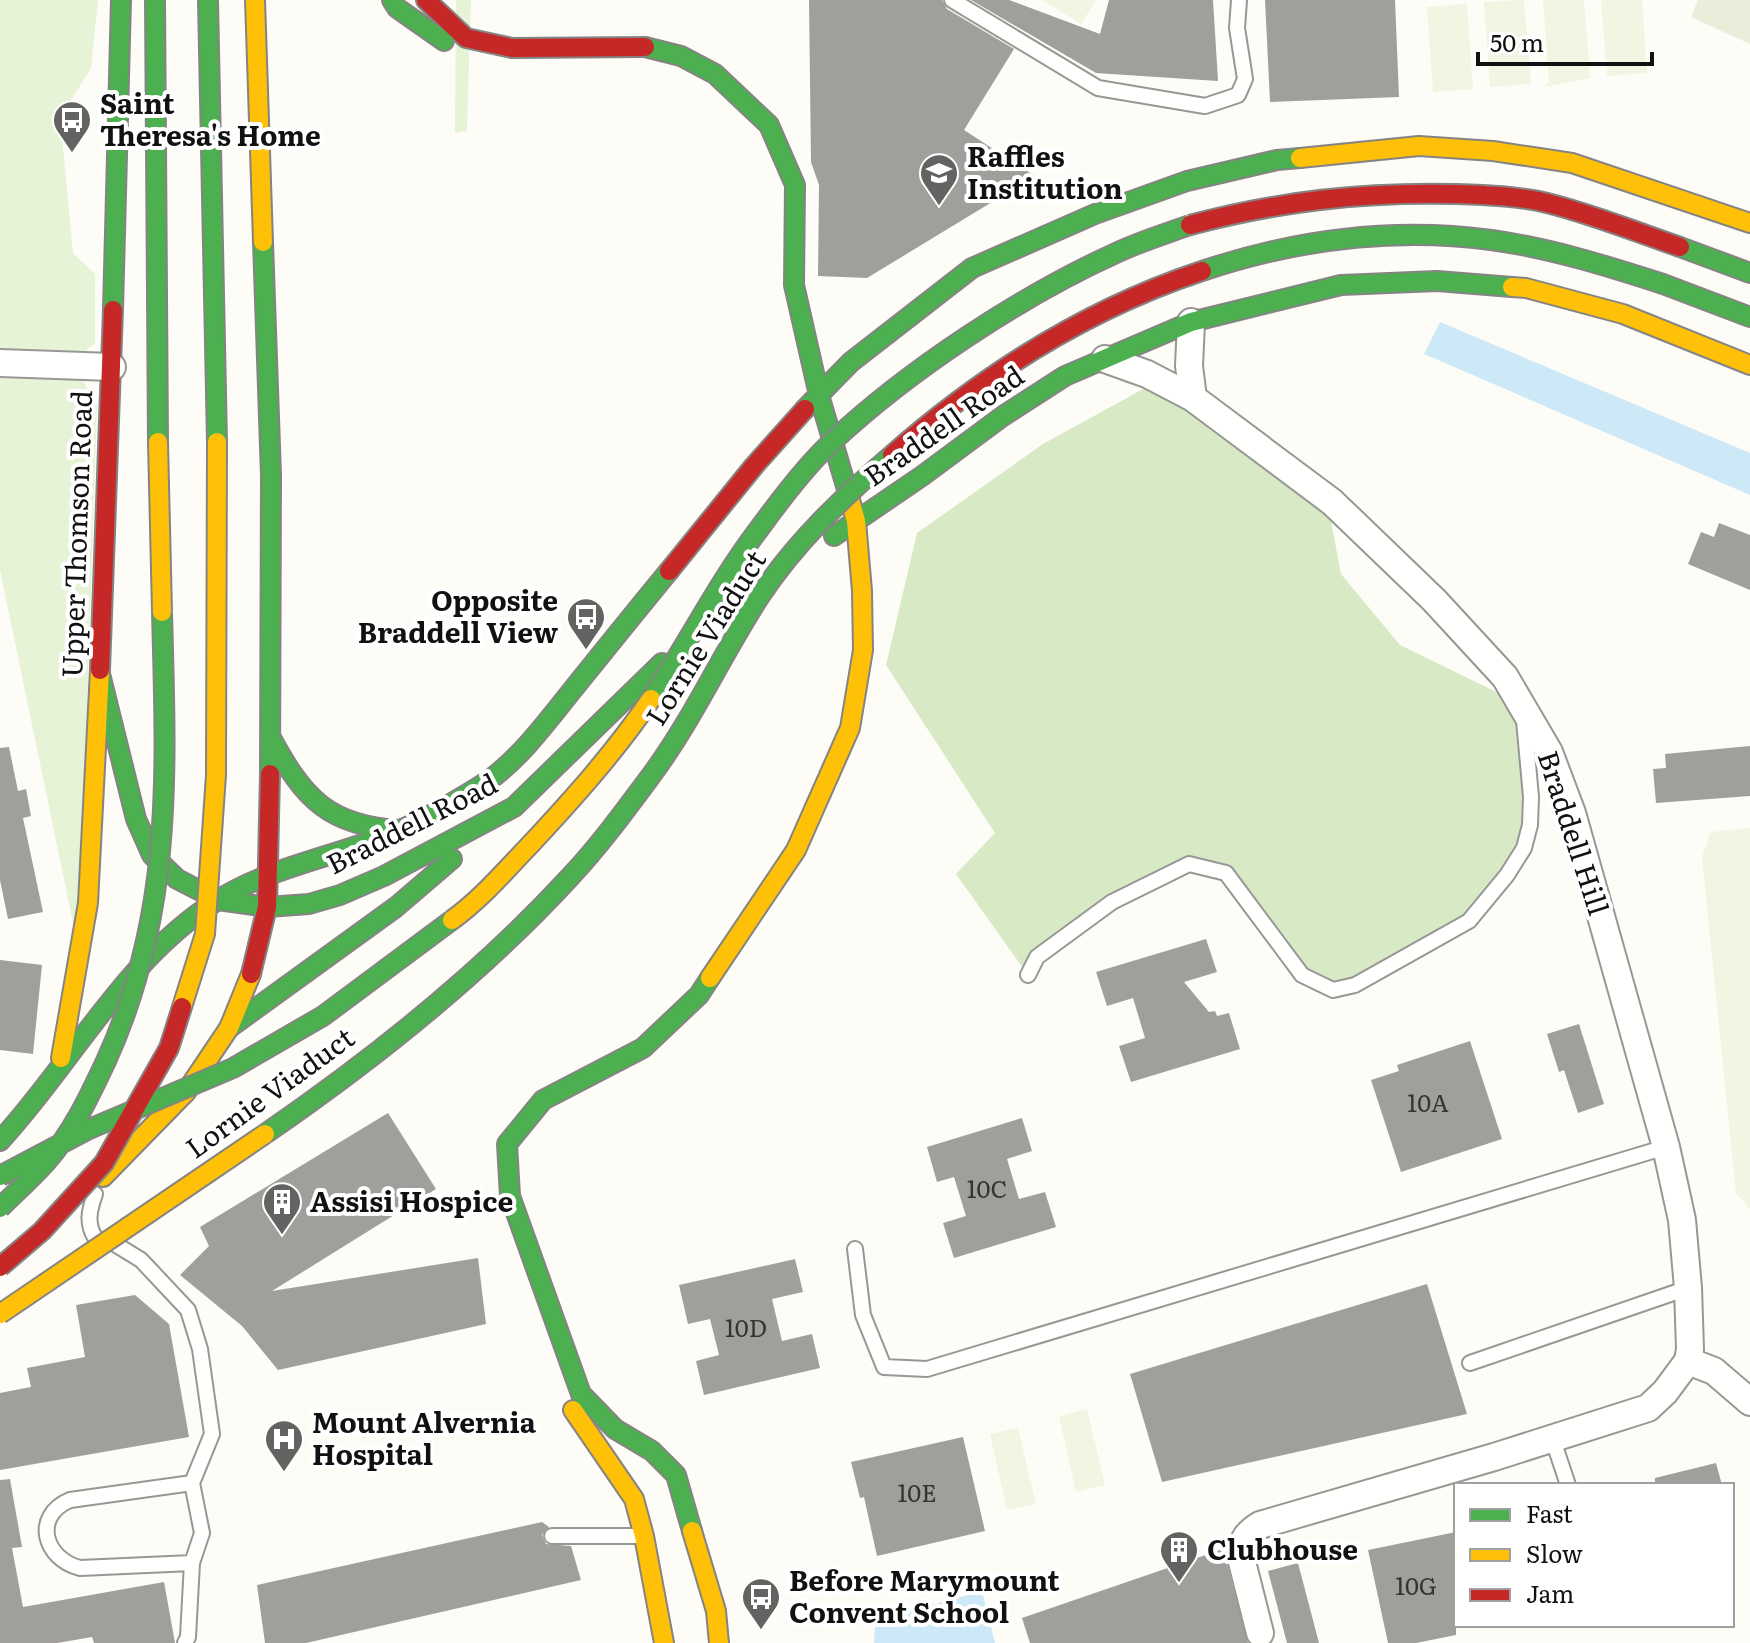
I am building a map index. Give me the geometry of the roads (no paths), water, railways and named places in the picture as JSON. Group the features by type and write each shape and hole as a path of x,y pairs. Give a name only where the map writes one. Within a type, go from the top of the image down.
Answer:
{"main road":[{"name":"Upper Thomson Road","path":"59,1067 88,903 112,367 121,0"},
{"path":"0,1208 49,1159 88,1100 125,1019 149,937 162,851 166,777 158,442 155,0"},
{"path":"0,1267 42,1231 104,1163 169,1048 205,934 216,775 217,442 208,0"},
{"path":"0,1253 101,1178 186,1092 229,1028 251,974 267,907 271,738 271,476 255,0"},
{"path":"392,0 397,8 463,53 487,62"},
{"path":"426,0 466,38 512,48 644,47 681,56 715,74 769,125 795,185 794,285 819,395 856,521 863,650 850,728 796,850 699,995 643,1048 543,1100 507,1144 510,1196 581,1394 615,1429 652,1451 676,1475 716,1611 719,1643"},
{"path":"706,91 728,107 736,118"},
{"name":"Braddell Road","path":"0,1141 25,1114 128,979 169,938 218,900 268,875 400,830 489,780 533,739 754,466 802,422 819,395 851,362 972,268 1121,204 1187,181 1277,160 1419,146 1493,151 1572,163 1750,223"},
{"path":"760,151 768,162 770,176"},
{"name":"Lornie Viaduct","path":"0,1176 87,1130 246,1061 323,1016 475,903 567,806 634,724 662,685 723,578 761,526 831,442 904,383 974,333 1047,288 1117,252 1191,225 1256,209 1321,198 1398,193 1476,195 1545,202 1750,273"},
{"path":"775,216 776,293"},
{"name":"Lornie Viaduct","path":"0,1314 289,1118 409,1027 502,945 571,877 642,790 690,718 739,630 803,541 870,472 934,417 1067,328 1133,294 1206,267 1265,251 1325,241 1398,235 1470,237 1575,256 1663,284 1750,317"},
{"name":"Braddell Road","path":"100,674 132,805 152,855 177,879 218,900 267,907 309,904 340,895 384,876 514,807 661,663 856,521 1003,416 1065,376 1191,322 1341,285 1437,281 1526,288 1609,310 1750,365"},
{"path":"802,422 838,534 839,558"},
{"path":"271,738 287,769 320,805 355,825 400,830"},
{"path":"229,1028 396,907 514,807"},
{"path":"494,1135 490,1147 495,1199 567,1400 634,1499 664,1643"}],"street":[{"path":"1191,322 1189,366 1193,398"},
{"name":"Braddell Hill","path":"1105,359 1147,374 1193,398 1332,502 1454,621 1505,677 1522,703 1549,752 1572,813 1666,1147 1682,1220 1691,1335 1688,1361"},
{"path":"0,363 112,367"},
{"path":"1260,1633 1240,1554 1242,1541 1260,1525 1494,1457 1648,1408 1665,1392 1688,1361 1714,1371 1750,1402"}],"lane":[{"path":"952,0 1098,88 1205,106 1238,95 1245,79 1237,28 1239,0"},
{"path":"1028,975 1037,957 1112,902 1189,864 1226,873 1302,975 1333,990 1355,985 1469,921 1507,875 1524,848 1530,825 1531,797 1522,703"},
{"path":"855,1249 863,1315 884,1367 927,1369 1666,1147"},
{"path":"101,1178 90,1208 91,1231 96,1239 128,1250 172,1290 188,1310 200,1349 212,1434 192,1483 202,1533 192,1563 188,1637 185,1643"},
{"path":"0,1297 96,1239"},
{"path":"1470,1363 1688,1288"},
{"path":"1552,1437 1567,1483"},
{"path":"192,1483 70,1500 52,1514 48,1525 48,1540 55,1555 66,1565 80,1568 192,1563"},
{"path":"552,1536 644,1536"}],"water":[{"path":"1440,322 1750,453 1750,495 1424,354"},
{"path":"982,1591 995,1643 874,1643 875,1627 885,1618"}],"place":[{"name":"Saint Theresa's Home","path":"72,154"},
{"name":"Raffles Institution","path":"939,207"},
{"name":"Opposite Braddell View","path":"586,651"},
{"name":"Assisi Hospice","path":"282,1236"},
{"name":"Mount Alvernia Hospital","path":"284,1473"},
{"name":"Clubhouse","path":"1179,1584"},
{"name":"Before Marymount Convent School","path":"761,1631"}]}
